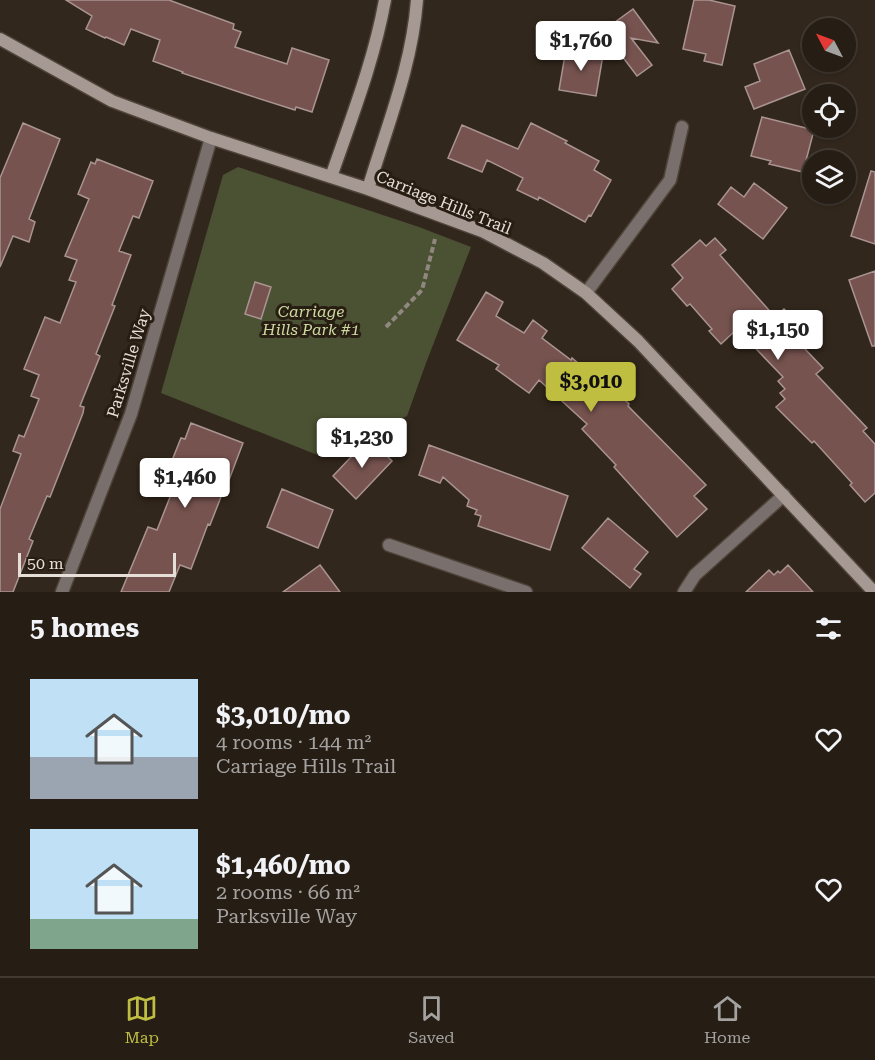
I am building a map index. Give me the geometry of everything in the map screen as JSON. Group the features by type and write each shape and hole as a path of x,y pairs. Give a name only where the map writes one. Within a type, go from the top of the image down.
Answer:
{"street":[{"path":"331,177 363,84 380,27 385,0"},
{"path":"368,189 407,66 415,31 417,0"},
{"name":"Carriage Hills Trail","path":"2,45 112,101 211,138 368,189 482,231 543,263 586,293 638,341 874,592"},
{"path":"586,293 670,180 682,127"},
{"name":"Parksville Way","path":"62,592 131,414 211,138"},
{"path":"684,592 695,575 784,495"},
{"path":"389,545 526,592"}],"path":[{"path":"386,327 422,290 435,239"}],"green space":[{"name":"Carriage Hills Park #1","path":"238,167 419,227 471,247 407,416 320,456 161,393 223,175"}],"building":[{"path":"66,0 169,0 234,24 233,29 241,32 235,47 287,64 292,48 329,60 312,112 296,107 295,110 248,95 153,61 160,40 131,29 124,45 105,38 86,29 92,16"},
{"path":"694,0 709,0 735,6 722,65 704,61 706,54 683,49"},
{"path":"633,9 658,43 631,38 652,65 637,76 603,31"},
{"path":"566,49 603,55 596,96 559,90"},
{"path":"789,50 803,84 802,90 754,109 745,87 760,81 754,64"},
{"path":"762,117 802,127 802,138 812,138 809,150 802,150 802,172 769,164 771,161 751,156"},
{"path":"23,123 60,139 29,219 35,222 29,242 13,236 0,267 0,178"},
{"path":"531,123 567,141 565,143 599,161 594,170 611,180 591,216 589,215 585,222 539,197 538,200 517,190 523,178 487,160 482,172 448,158 462,125 518,149"},
{"path":"97,159 153,181 139,218 133,216 119,251 131,255 112,305 115,306 96,354 100,356 80,406 84,407 83,413 50,497 47,496 29,539 33,541 13,592 0,592 0,509 21,454 13,451 19,435 24,437 39,399 31,396 39,375 24,369 45,317 60,323 76,282 69,280 77,260 65,256 89,199 78,194 91,162 95,164"},
{"path":"871,171 875,172 875,244 851,236"},
{"path":"754,183 787,208 763,239 718,204 731,187 744,197"},
{"path":"715,238 726,250 720,255 775,317 784,309 797,322 788,331 823,368 816,374 867,428 863,431 875,444 875,493 865,502 850,485 852,483 814,441 812,443 776,407 785,399 780,393 785,389 778,381 783,377 737,329 721,344 709,331 712,329 690,304 687,306 672,289 683,278 672,265 700,240 706,246"},
{"path":"875,271 875,346 872,346 849,280"},
{"path":"255,282 271,287 261,319 245,314"},
{"path":"486,292 503,302 496,316 524,333 533,320 547,331 542,338 586,370 588,368 618,393 706,485 694,496 707,509 677,537 582,429 587,424 539,380 529,393 496,369 499,365 457,340"},
{"path":"191,423 243,443 229,480 210,525 208,524 191,569 180,565 169,592 121,592 148,527 157,530 172,492 161,488 181,438 185,439"},
{"path":"369,438 392,461 356,499 333,476"},
{"path":"429,445 568,496 550,550 478,526 481,516 475,514 477,510 467,506 469,500 443,477 440,483 419,475"},
{"path":"282,489 333,510 318,548 267,527"},
{"path":"608,518 648,552 634,569 641,574 630,588 582,548"},
{"path":"320,565 340,592 283,592"},
{"path":"788,565 813,592 746,592 769,570 774,575 778,571 780,573"}]}
